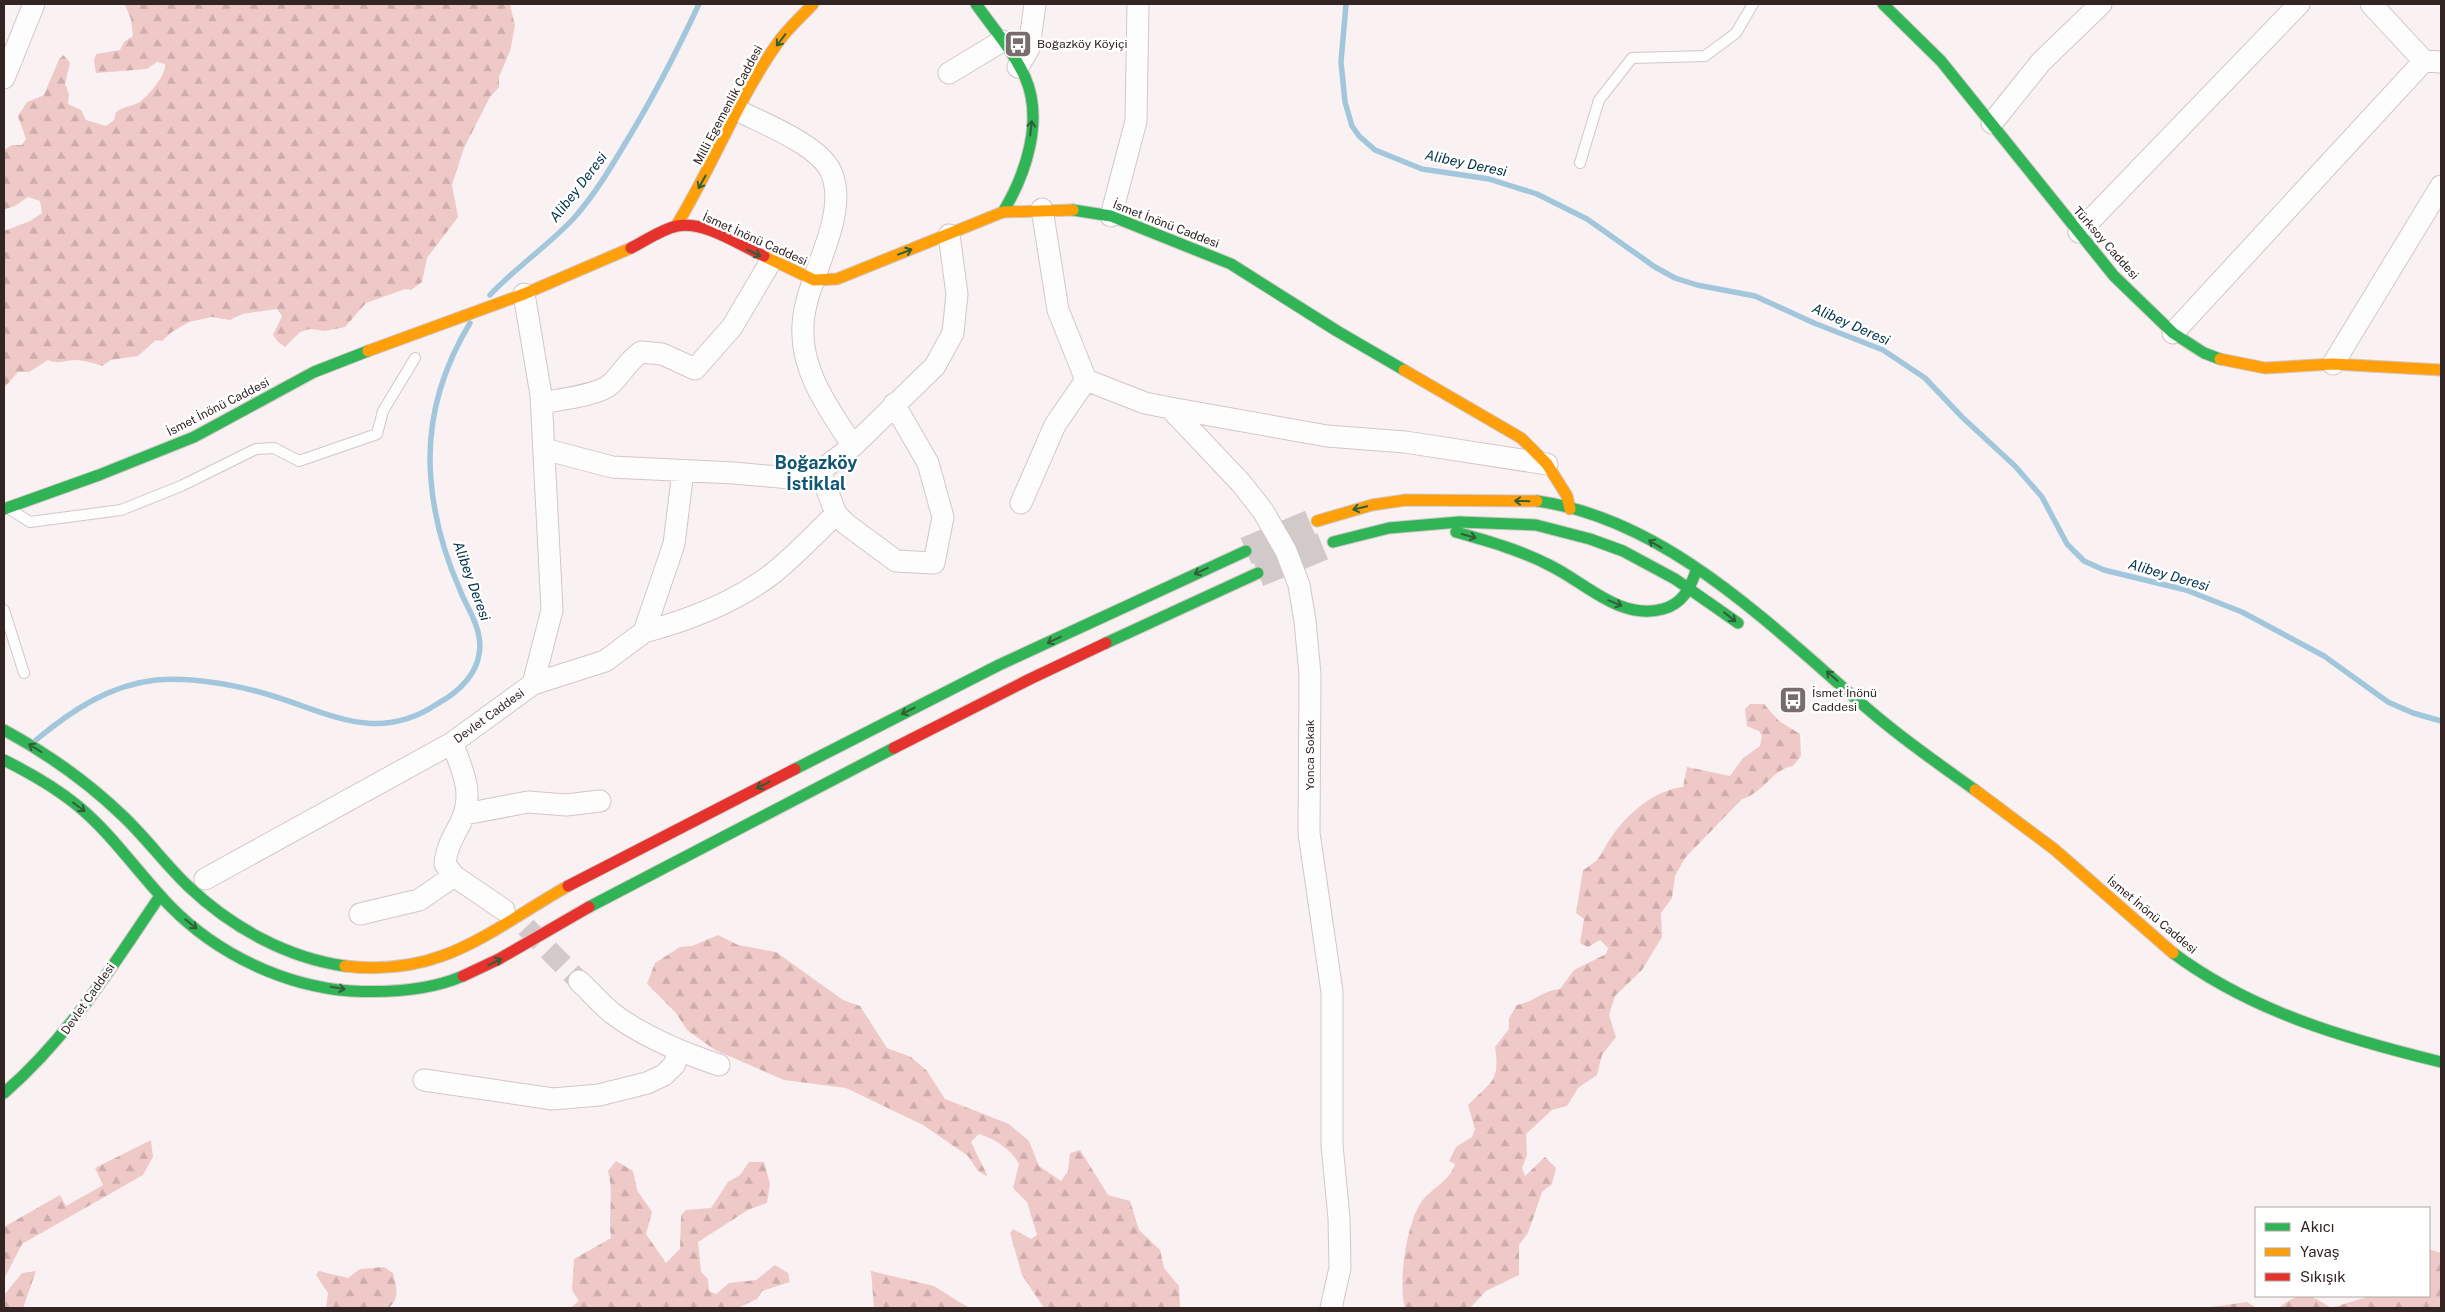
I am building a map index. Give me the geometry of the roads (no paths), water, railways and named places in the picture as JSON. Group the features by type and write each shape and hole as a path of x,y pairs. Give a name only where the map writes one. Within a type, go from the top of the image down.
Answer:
{"main road":[{"name":"Milli Egemenlik Caddesi","path":"676,226 693,199 759,73 780,39 813,4"},
{"path":"976,4 1018,67 1029,88 1033,111 1022,176 1014,196 1003,212"},
{"name":"Türksoy Caddesi","path":"1883,4 1906,24 1947,69 1973,106 1992,123 2114,276 2173,333 2204,353 2230,362 2266,368 2333,364 2441,370"},
{"path":"1022,176 1034,201"},
{"path":"693,199 698,220 708,230"},
{"name":"İsmet İnönü Caddesi","path":"676,226 692,226 708,230 814,280 837,279 1034,201 1111,216 1231,264 1345,336 1521,438 1547,464 1564,491 1572,522"},
{"path":"515,297 597,264 676,226"},
{"name":"İsmet İnönü Caddesi","path":"5,506 99,475 194,437 314,372 413,333 515,297"},
{"path":"1317,521 1361,508 1406,500 1541,501 1572,522 1691,589 1746,629"},
{"path":"1333,542 1389,528 1459,522 1536,525 1572,522 1613,524 1650,541 1715,582 1831,674 1882,720"},
{"path":"1421,526 1457,533 1524,555 1566,574 1608,601 1636,612 1660,612 1679,603 1691,589 1696,570"},
{"path":"8,733 56,761 91,786 121,814 187,885 218,912 272,945 314,960 354,967 397,967 430,961 465,948 562,890 859,735 1003,663 1246,551"},
{"path":"4,760 40,779 87,814 160,896 210,938 230,952 265,970 307,983 352,991 391,991 429,987 466,976 505,957 537,936 608,897 1030,679 1169,617 1258,573"},
{"path":"1832,694 1882,720"},
{"name":"İsmet İnönü Caddesi","path":"1882,720 2037,835 2182,961 2205,976 2232,992 2270,1009 2386,1049 2441,1062"},
{"name":"Devlet Caddesi","path":"4,1093 38,1063 61,1037 160,896"}],"street":[{"path":"4,78 34,4"},
{"path":"1018,67 1029,48 1035,4"},
{"path":"1111,216 1136,121 1138,4"},
{"path":"1992,123 2041,62 2101,4"},
{"path":"2079,232 2299,4"},
{"path":"2173,333 2433,62 2370,4"},
{"path":"949,73 1002,41"},
{"path":"739,111 815,152 832,173 836,198 831,227 814,280 803,325 806,352 814,386 853,446"},
{"path":"2333,364 2441,186"},
{"path":"1034,201 1058,310 1086,380 1144,403 1170,408 1327,436 1405,442 1547,464"},
{"path":"544,449 612,466 790,478 820,471 853,446 935,366 953,333 958,294 949,235"},
{"path":"542,403 599,391 611,384 628,362 641,352 662,354 695,369 732,327 771,261"},
{"name":"Devlet Caddesi","path":"205,879 452,743 533,684 552,610 542,403 515,297"},
{"path":"1021,503 1054,424 1086,380"},
{"path":"820,471 836,514 846,524 896,560 934,563 943,517 928,463 894,404"},
{"name":"Yonca Sokak","path":"1170,408 1241,483 1263,511 1286,551 1299,585 1305,621 1310,674 1309,833 1332,992 1332,1145 1340,1218 1340,1268 1331,1308"},
{"path":"644,632 674,544 683,471"},
{"path":"533,684 605,661 644,632 681,622 729,602 771,575 836,514"},
{"path":"452,743 467,782 468,795 464,814 454,834 445,858 445,864 454,876 504,910"},
{"path":"464,814 528,802 566,805 600,801"},
{"path":"360,914 419,900 454,876"},
{"path":"579,981 613,1013 677,1051 719,1065"},
{"path":"424,1080 553,1099 599,1095 647,1082 664,1075 675,1064 677,1051"}],"lane":[{"path":"1580,163 1599,100 1632,58 1705,56 1736,33 1753,4"},
{"path":"5,506 30,522 121,510 181,486 256,449 274,448 299,461 377,434 383,411 414,358"},
{"path":"4,610 24,673"}],"waterway":[{"name":"Alibey Deresi","path":"490,295 564,228 582,209 595,191 646,108 699,4"},
{"name":"Alibey Deresi","path":"1346,4 1341,62 1345,102 1352,126 1359,136 1375,150 1422,169 1489,179 1537,194 1587,219 1655,267 1675,278 1697,285 1755,296 1814,323 1883,350 1925,378 1962,417 2015,466 2042,497 2067,544 2084,561 2104,570 2186,590 2242,612 2324,656 2388,702 2413,713 2441,721"},
{"name":"Alibey Deresi","path":"36,740 63,719 92,701 122,687 156,680 194,680 232,685 280,698 325,714 369,723 391,722 414,716 453,694 471,675 476,665 480,643 476,625 462,596 441,536 432,494 430,459 433,418 438,398 451,360 470,323"}],"tunnel":[{"path":"1246,551 1317,521"},
{"path":"1258,573 1333,542"},
{"path":"526,927 579,981"}],"place":[{"name":"Boğazköy Köyiçi","path":"1018,44"},
{"name":"İsmet İnönü Caddesi","path":"1793,700"}],"district":[{"name":"Boğazköy İstiklal","path":"816,473"}]}
